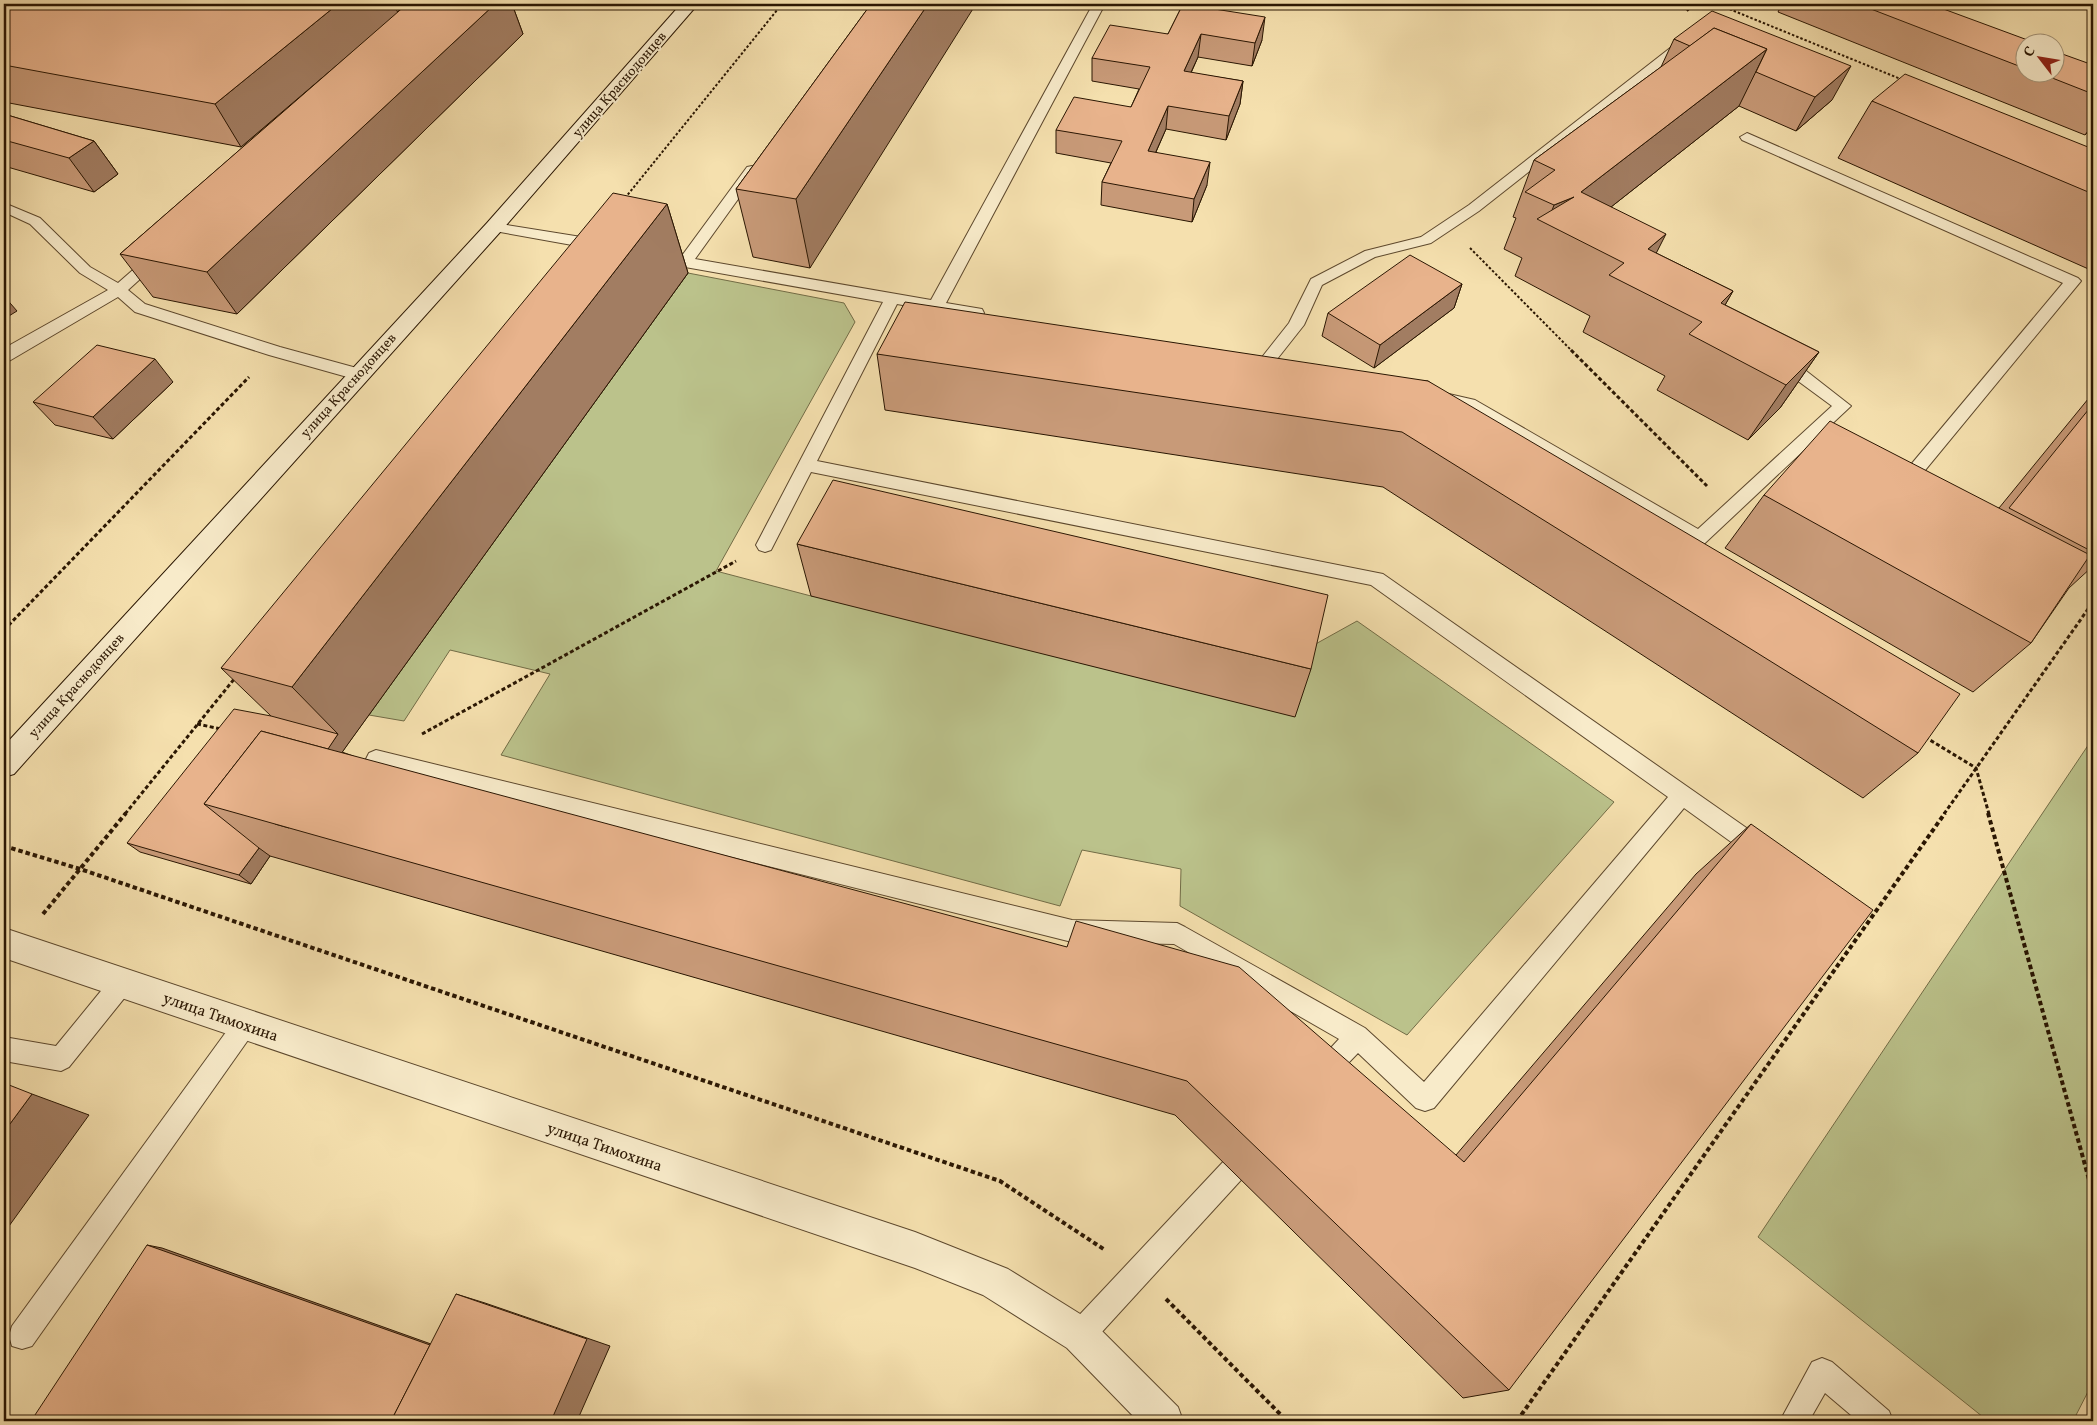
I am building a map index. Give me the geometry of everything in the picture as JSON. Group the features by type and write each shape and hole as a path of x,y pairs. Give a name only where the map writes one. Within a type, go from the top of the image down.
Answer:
{"main road":[{"name":"улица Краснодонцев","path":"4,765 358,374 494,227 690,4"},
{"name":"улица Тимохина","path":"10,945 916,1250 995,1282 1080,1335 1164,1421"}],"lane":[{"path":"936,306 1099,4"},
{"path":"1263,366 1296,325 1316,282 1370,254 1426,240 1474,208 1696,34"},
{"path":"1748,137 2073,281 1894,495"},
{"path":"685,262 761,158"},
{"path":"4,207 35,221 85,270 119,290 140,308 274,351 358,374"},
{"path":"494,227 618,248"},
{"path":"4,359 16,349 119,290 170,245"},
{"path":"666,258 994,316"},
{"path":"765,545 892,299"},
{"path":"1420,395 1469,404 1699,538 1843,406 1771,352"},
{"path":"1244,362 1292,371"},
{"path":"1793,453 1810,462"},
{"path":"807,465 1376,579 1771,857"},
{"path":"376,759 1072,932 1177,934 1357,1036 1425,1099 1682,796"},
{"path":"4,1049 61,1059 122,983"},
{"path":"22,1336 245,1025"},
{"path":"1311,1087 1357,1036"},
{"path":"1080,1335 1232,1171"},
{"path":"1794,1421 1822,1372 1878,1421"}],"path":[{"path":"589,243 782,4"},
{"path":"1640,4 1686,10"},
{"path":"1717,4 1910,83"},
{"path":"1448,225 1731,510"},
{"path":"4,630 274,351"},
{"path":"376,759 765,545"},
{"path":"1517,1421 2093,602"},
{"path":"10,945 80,869 241,670"},
{"path":"197,724 225,730"},
{"path":"1919,733 1976,768 2093,1194"},
{"path":"4,846 80,869 1000,1181 1139,1272 1287,1421"}],"green space":[{"path":"688,273 844,303 855,322 716,571 811,596 1312,646 1357,621 1614,802 1407,1035 1180,906 1181,869 1082,850 1060,906 501,755 550,674 450,650 404,721 369,715"},
{"path":"2093,738 2093,1382 2073,1421 1988,1421 1758,1237"}],"building":[{"path":"4,4 338,4 215,104 4,65"},
{"path":"407,4 495,4 207,272 120,254"},
{"path":"871,4 928,4 796,199 736,189"},
{"path":"1183,4 1265,17 1255,43 1201,34 1184,71 1243,81 1229,116 1168,106 1148,151 1210,162 1194,199 1102,182 1122,141 1056,130 1074,97 1131,107 1150,67 1092,58 1110,25 1168,34"},
{"path":"1858,4 1930,4 2014,35 2014,64"},
{"path":"1712,11 1851,66 1815,97 1756,72 1767,49 1714,28 1690,46 1674,39"},
{"path":"1714,28 1767,49 1581,192 1666,234 1648,249 1733,291 1721,303 1819,352 1786,385 1689,334 1702,322 1609,275 1624,263 1537,219 1574,197 1554,205 1525,192 1555,170 1534,160"},
{"path":"2064,55 2093,65 2093,94 2062,82 2064,82"},
{"path":"1905,74 2093,149 2093,194 1872,101"},
{"path":"4,114 94,141 69,158 4,140"},
{"path":"613,193 667,204 292,687 221,668"},
{"path":"1410,255 1462,284 1380,345 1328,313"},
{"path":"905,302 1428,381 1960,694 1918,753 1402,432 877,354"},
{"path":"97,345 155,359 93,417 33,402"},
{"path":"2093,404 2093,552 2009,508"},
{"path":"1830,421 2090,555 2031,643 1764,495"},
{"path":"833,480 1328,595 1311,669 797,544"},
{"path":"234,709 271,716 338,734 328,749 261,731 204,804 259,848 239,875 127,843"},
{"path":"261,731 1067,947 1076,921 1239,967 1464,1162 1751,824 1873,910 1509,1390 1187,1081 204,804"},
{"path":"4,1083 32,1094 4,1132"},
{"path":"147,1245 430,1345 391,1421 31,1421"},
{"path":"456,1294 587,1339 551,1421 391,1421"}]}
